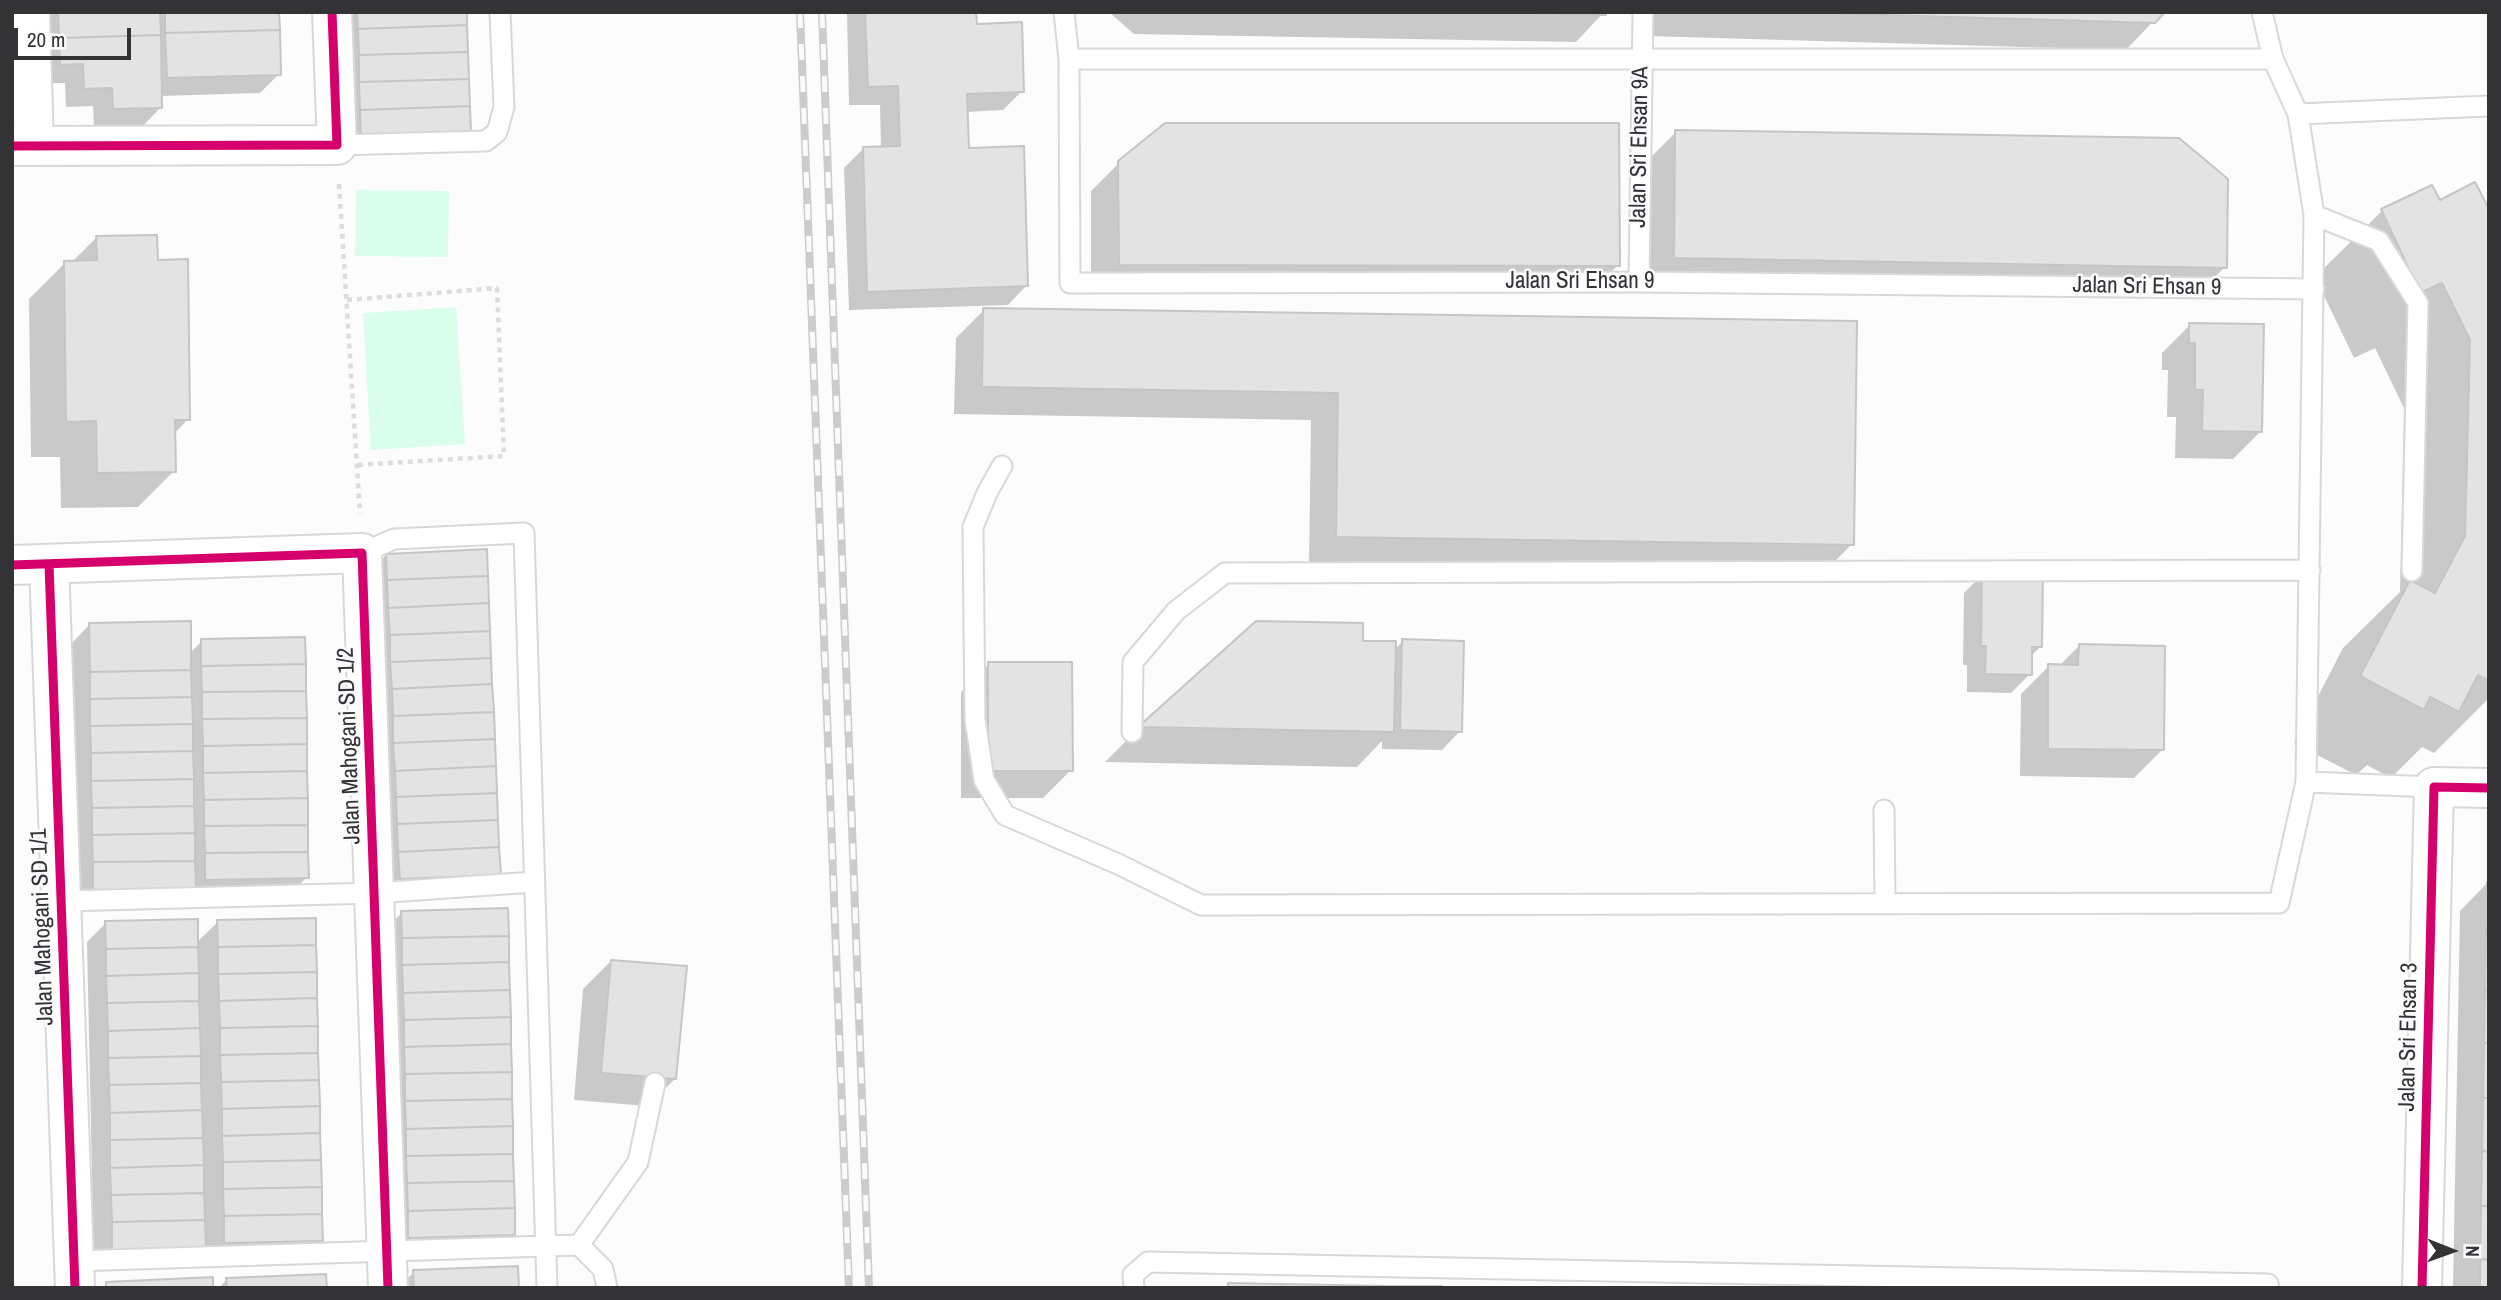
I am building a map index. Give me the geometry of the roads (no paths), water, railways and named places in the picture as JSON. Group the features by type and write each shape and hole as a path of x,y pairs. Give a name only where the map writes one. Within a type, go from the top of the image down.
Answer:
{"street":[{"path":"30,12 23,146 337,145 332,12"},
{"path":"30,565 362,553"},
{"name":"Jalan Mahogani SD 1/2","path":"362,553 387,1269"},
{"name":"Jalan Mahogani SD 1/1","path":"30,565 61,901 74,1275"},
{"path":"2434,787 2489,788"},
{"name":"Jalan Sri Ehsan 3","path":"2422,1288 2434,787"}],"lane":[{"path":"337,145 486,141 497,132 504,107 500,12"},
{"name":"Jalan Sri Ehsan 9","path":"1064,12 1069,59 1070,283 1639,282 2314,289"},
{"name":"Jalan Sri Ehsan 9A","path":"1639,282 1643,12"},
{"path":"1002,466 973,527 975,719 984,780 1005,815 1118,864 1200,905 2279,903 2306,782 2314,215 2298,114 2273,59 2262,12"},
{"path":"1069,59 2273,59"},
{"path":"2298,114 2489,107"},
{"path":"2314,215 2379,241 2418,303 2412,571"},
{"path":"362,553 394,539 524,533 547,1288"},
{"path":"1132,732 1133,662 1176,611 1225,573 2310,569"},
{"path":"2306,782 2434,787"},
{"path":"1884,810 1885,903"},
{"path":"61,901 374,893 534,882"},
{"path":"579,1245 638,1162 655,1083"},
{"path":"74,1275 387,1269 546,1247 579,1245 603,1269 607,1288"},
{"path":"1134,1281 1148,1262 1722,1280 2268,1284 2269,1288"}],"railway":[{"path":"800,12 849,1288"},
{"path":"822,12 869,1288"}]}
